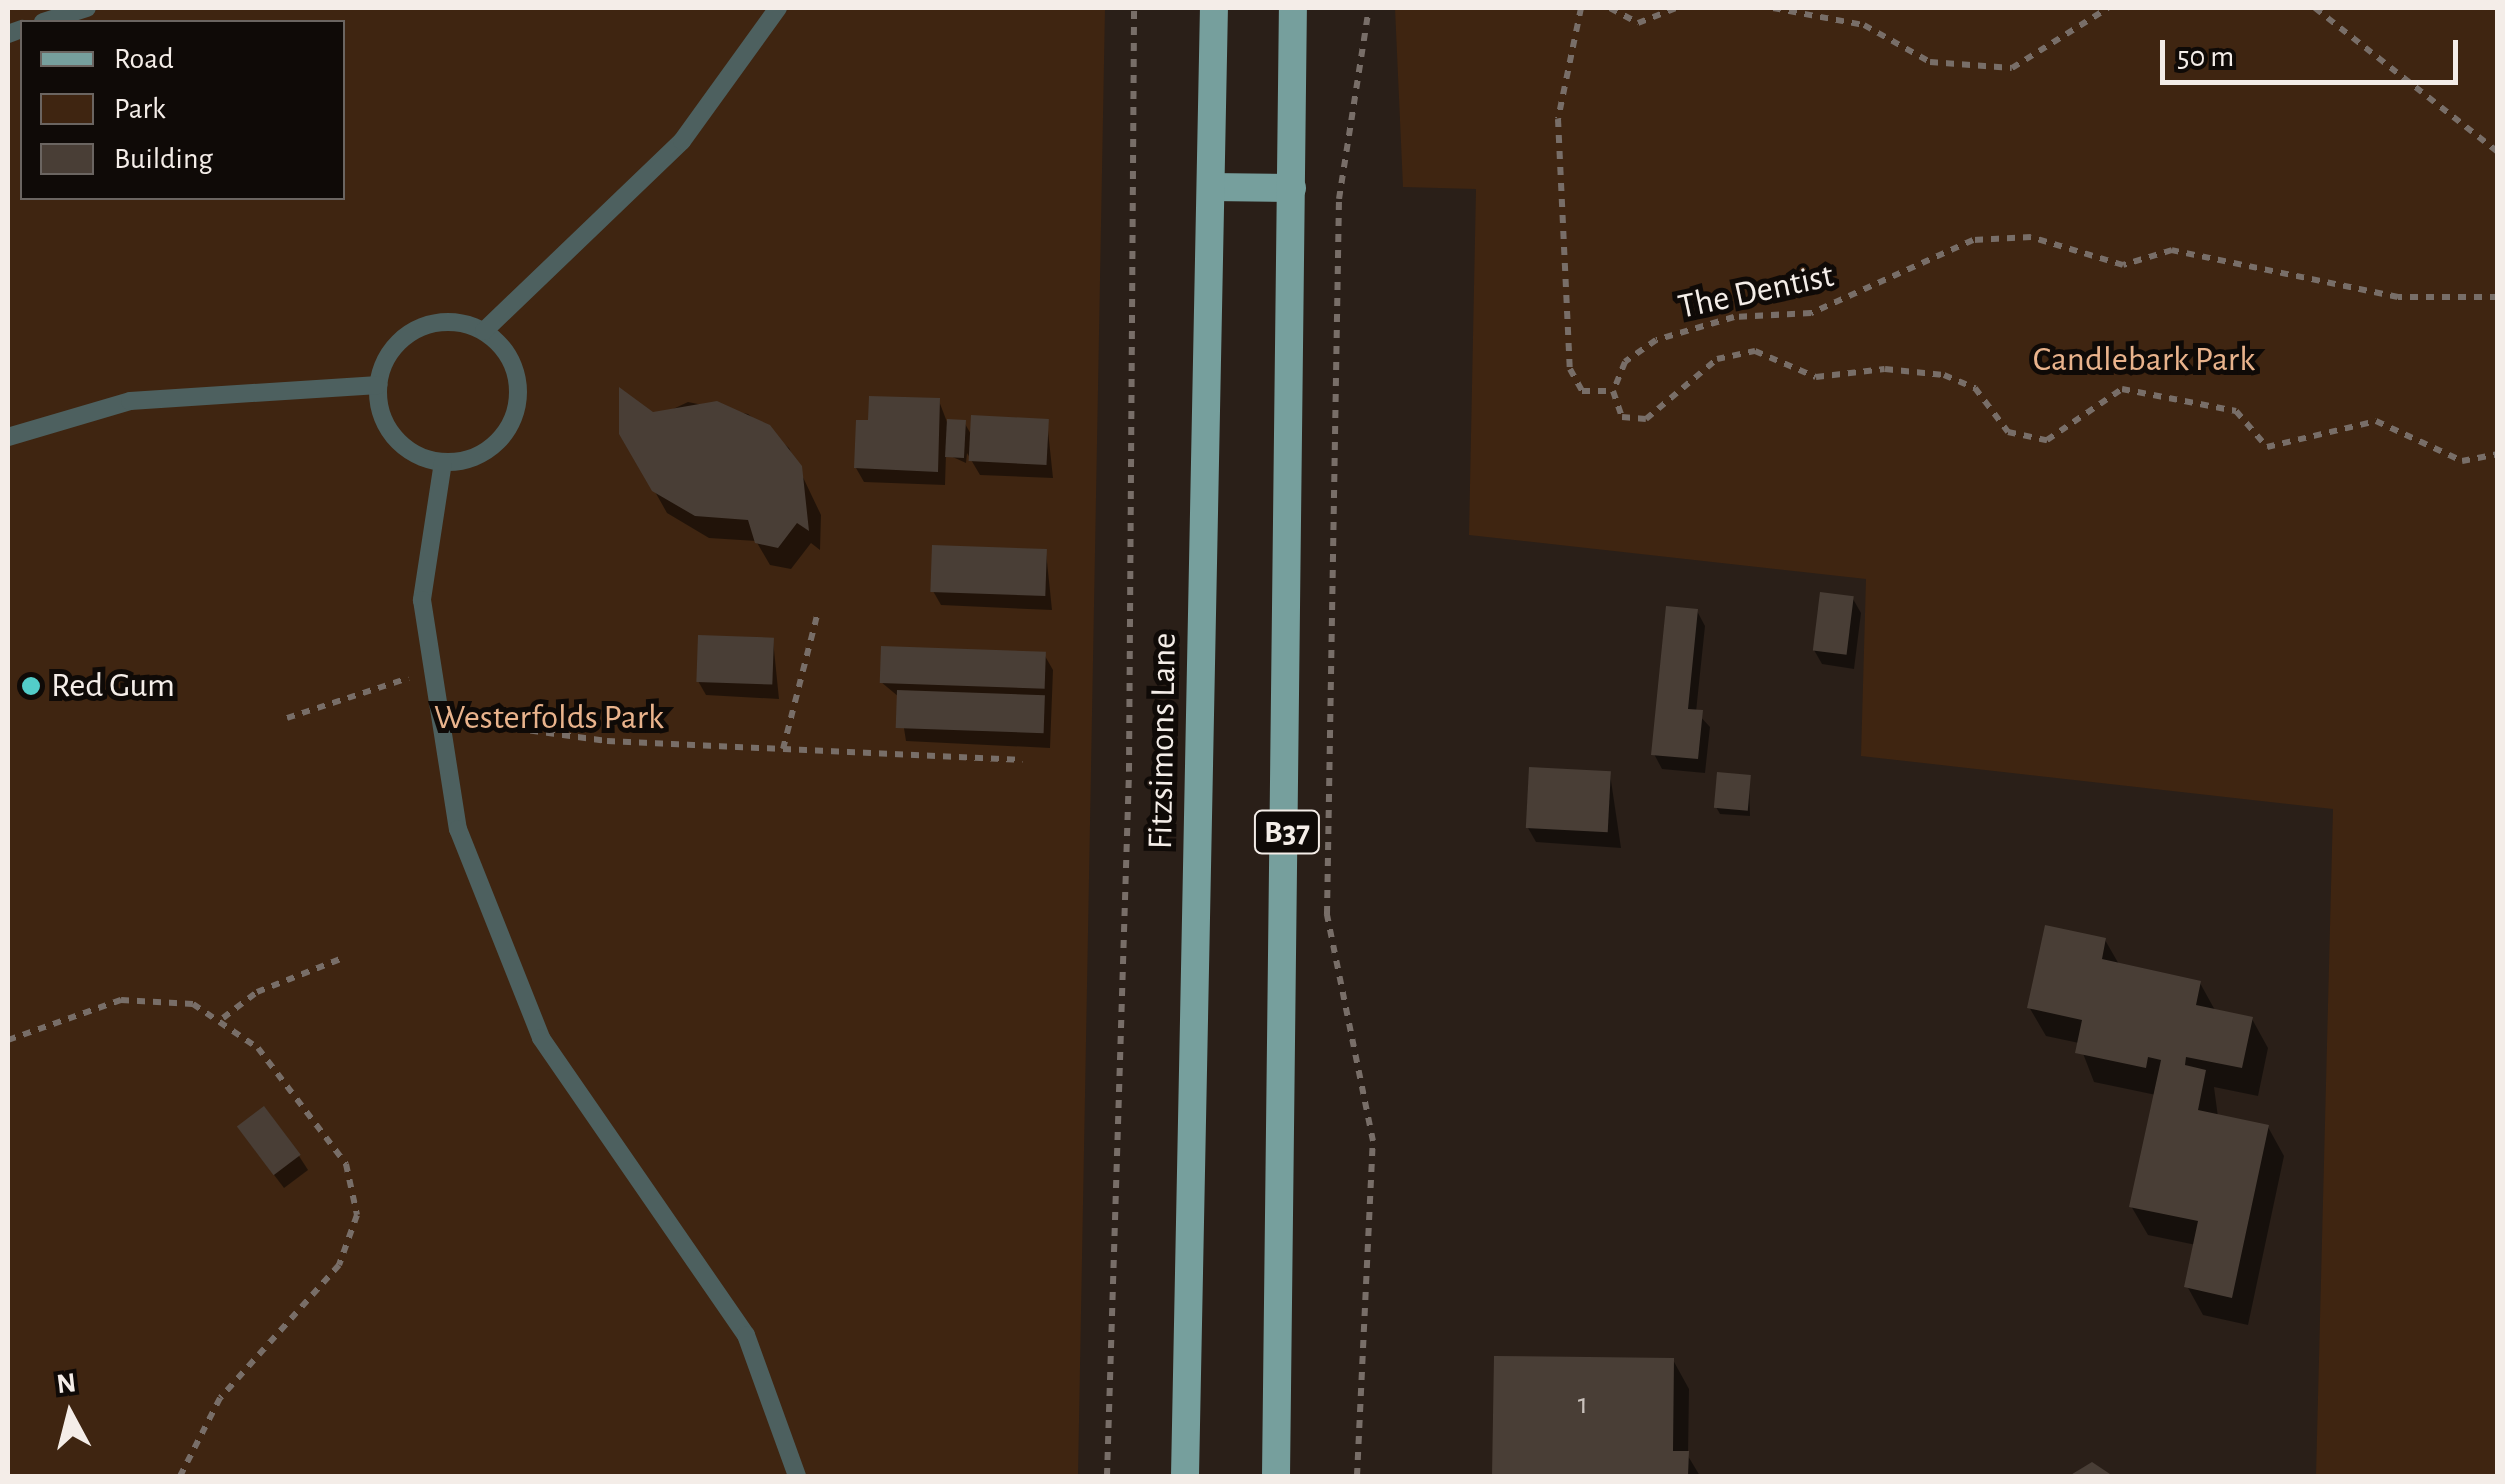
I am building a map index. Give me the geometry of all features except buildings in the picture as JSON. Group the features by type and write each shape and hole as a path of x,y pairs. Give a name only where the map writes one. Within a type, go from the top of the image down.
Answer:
{"main road":[{"name":"Fitzsimons Lane","path":"1185,1476 1214,8"},
{"name":"B37","path":"1276,1476 1293,8"},
{"path":"1211,187 1292,188"}],"lane":[{"path":"49,20 87,8"},
{"path":"484,331 518,378 518,402 484,453 443,462 390,432 378,385 385,361 419,328 484,331 682,141 778,8"},
{"path":"8,437 130,402 378,385"},
{"path":"443,462 422,600 428,674 458,829 534,1022 746,1335 797,1476"}],"path":[{"path":"1107,1476 1129,771 1134,8"},
{"path":"1357,1476 1372,1141 1327,914 1339,198 1368,8"},
{"path":"1581,8 1558,118 1570,369 1582,391 1613,391"},
{"path":"1610,8 1638,23 1676,8"},
{"path":"1774,8 1864,25 1930,62 2012,68 2108,8"},
{"path":"2314,8 2498,152"},
{"name":"The Dentist","path":"2498,297 2462,304 2398,297 2172,250 2124,265 2032,237 1973,240 1810,313 1734,317 1656,340 1624,362 1613,391 1622,417 1646,419 1716,360 1755,351 1816,377 1884,369 1944,375 1976,388 2008,432 2047,440 2122,390 2236,411 2267,448 2376,421 2462,461 2498,454"},
{"path":"783,748 818,612"},
{"path":"287,718 364,687 428,674"},
{"path":"466,708 484,724 571,737 1023,760"},
{"path":"224,1018 257,992 343,958"},
{"path":"8,1040 121,1000 193,1004 224,1018 258,1048 346,1164 357,1215 339,1265 220,1398 180,1476"}],"green space":[{"name":"Westerfolds Park","path":"8,8 1105,8 1078,1476 8,1476"},
{"name":"Candlebark Park","path":"1395,8 2497,8 2497,1476 2316,1476 2333,809 1861,756 1866,579 1469,535 1476,189 1403,187"}],"place":[{"name":"Red Gum","path":"31,686"}]}
